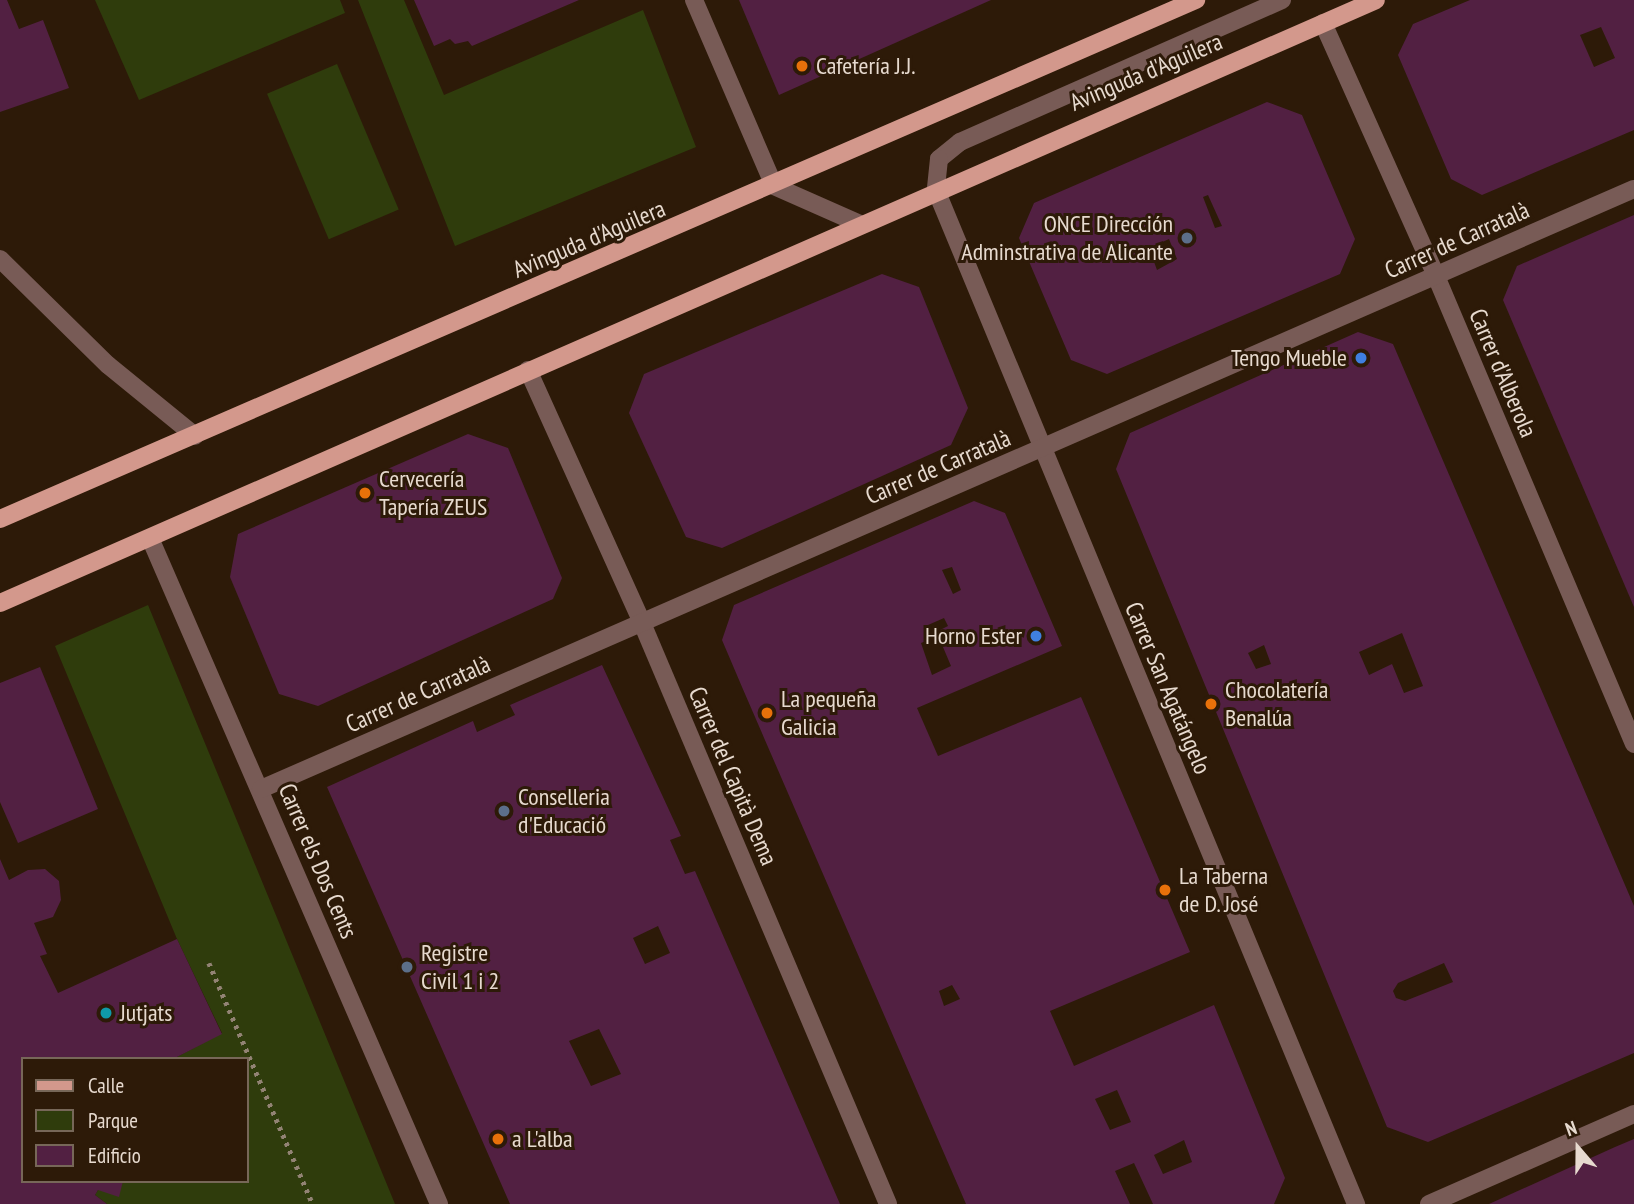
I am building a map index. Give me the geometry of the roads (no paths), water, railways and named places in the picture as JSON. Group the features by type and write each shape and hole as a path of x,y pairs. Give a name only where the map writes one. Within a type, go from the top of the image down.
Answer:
{"main road":[{"name":"Avinguda d'Aguilera","path":"0,519 774,186 1196,0"},
{"name":"Avinguda d'Aguilera","path":"0,603 936,190 1376,0"}],"street":[{"path":"694,0 774,186 860,224"},
{"name":"Avinguda d'Aguilera","path":"936,190 939,159 960,142 1282,0"},
{"name":"Carrer d'Alberola","path":"1323,23 1436,276 1634,744"},
{"name":"Carrer de Carratalà","path":"261,789 1634,189"},
{"name":"Carrer San Agatángelo","path":"936,190 1041,449 1356,1204"},
{"path":"0,260 108,365 195,436"},
{"name":"Carrer del Capità Dema","path":"528,370 642,623 888,1204"},
{"name":"Carrer els Dos Cents","path":"150,538 439,1204"},
{"path":"1429,1204 1634,1114"}],"place":[{"name":"Cafetería J.J.","path":"802,66"},
{"name":"ONCE Dirección Adminstrativa de Alicante","path":"1187,238"},
{"name":"Tengo Mueble","path":"1361,358"},
{"name":"Cervecería Tapería ZEUS","path":"365,493"},
{"name":"Horno Ester","path":"1036,636"},
{"name":"Chocolatería Benalúa","path":"1211,704"},
{"name":"La pequeña Galicia","path":"767,713"},
{"name":"Conselleria d'Educació","path":"504,811"},
{"name":"La Taberna de D. José","path":"1165,890"},
{"name":"Registre Civil 1 i 2","path":"407,967"},
{"name":"Jutjats","path":"106,1013"},
{"name":"a L'alba","path":"498,1139"}]}
